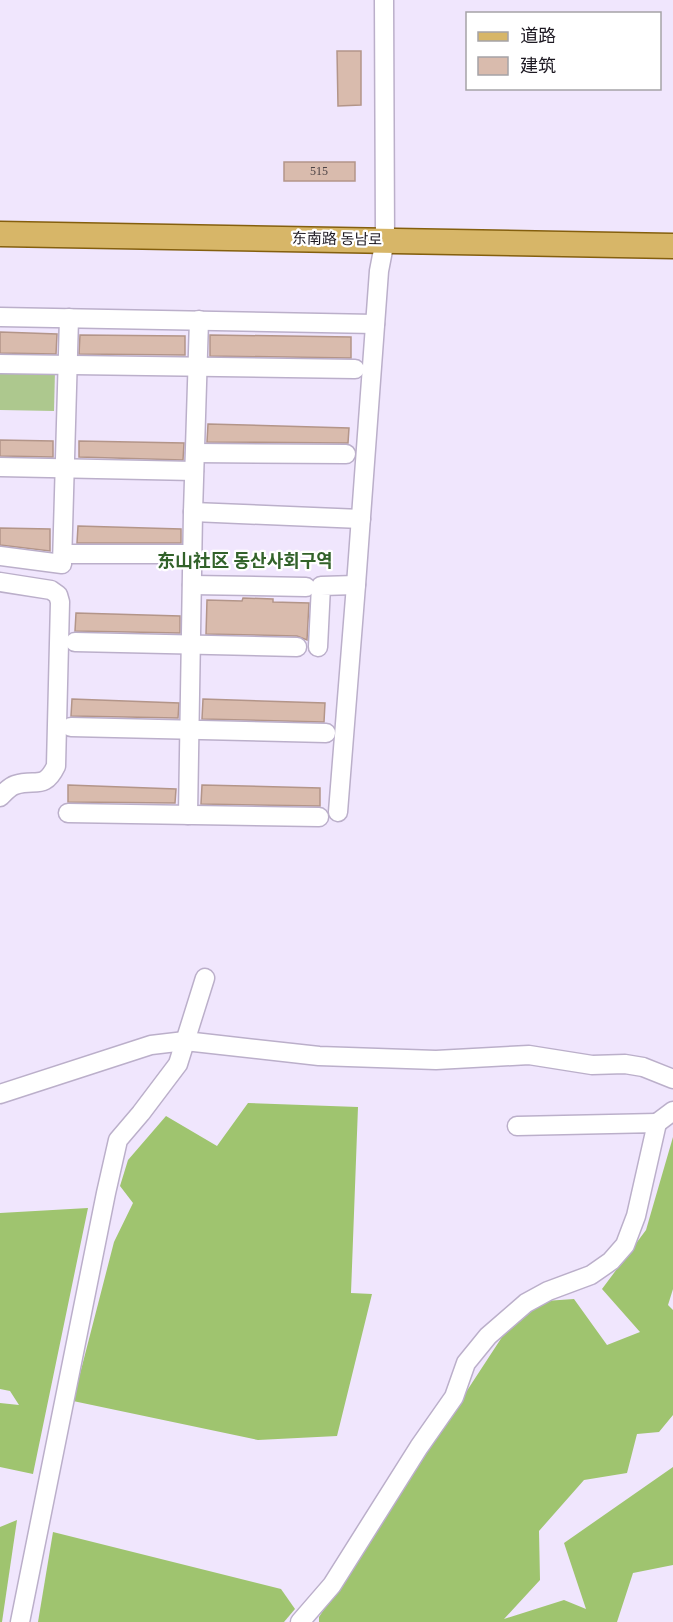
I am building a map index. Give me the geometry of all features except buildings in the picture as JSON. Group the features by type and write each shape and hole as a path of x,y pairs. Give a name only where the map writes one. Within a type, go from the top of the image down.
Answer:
{"main road":[{"name":"东南路 동남로","path":"0,234 673,246"}],"street":[{"path":"338,812 379,271 385,240 384,0"},
{"path":"0,317 375,324"},
{"path":"0,556 63,564 69,318"},
{"path":"188,815 199,320"},
{"path":"0,364 355,369"},
{"path":"195,453 346,454"},
{"path":"0,466 194,471"},
{"path":"193,512 361,519"},
{"path":"63,554 193,554"},
{"path":"0,582 51,590 58,595 60,602 56,766 45,781 37,784 15,784 0,798"},
{"path":"192,585 306,587"},
{"path":"318,647 321,586 357,585"},
{"path":"75,642 297,646"},
{"path":"71,727 326,733"},
{"path":"68,813 319,817"},
{"path":"20,1622 118,1140 178,1064 205,978"},
{"path":"0,1094 151,1045 185,1041 318,1056 436,1060 529,1055 592,1065 625,1064 643,1067 673,1079"},
{"path":"517,1126 657,1123 673,1111"},
{"path":"300,1622 332,1585 419,1447 454,1397 466,1363 488,1336 526,1303 548,1291 591,1275 611,1261 625,1245 636,1216 657,1123"}],"green space":[{"path":"0,370 55,371 54,411 0,410"},
{"path":"248,1103 358,1107 351,1293 372,1294 337,1436 258,1440 73,1401 114,1242 133,1203 120,1186 128,1160 166,1116 217,1146"},
{"path":"673,1137 673,1289 668,1305 673,1310 673,1415 659,1432 637,1434 627,1473 584,1480 539,1531 540,1580 504,1619 564,1600 586,1609 564,1543 673,1467 673,1565 633,1573 617,1622 319,1622 319,1617 504,1334 531,1302 574,1299 607,1345 640,1332 602,1289 646,1230"},
{"path":"88,1208 33,1474 0,1467 0,1403 19,1405 10,1391 0,1389 0,1213"},
{"path":"17,1520 2,1622 0,1622 0,1527"},
{"path":"53,1532 281,1589 295,1609 284,1622 38,1622"}],"district":[{"name":"东山社区 동산사회구역","path":"245,561"}]}
